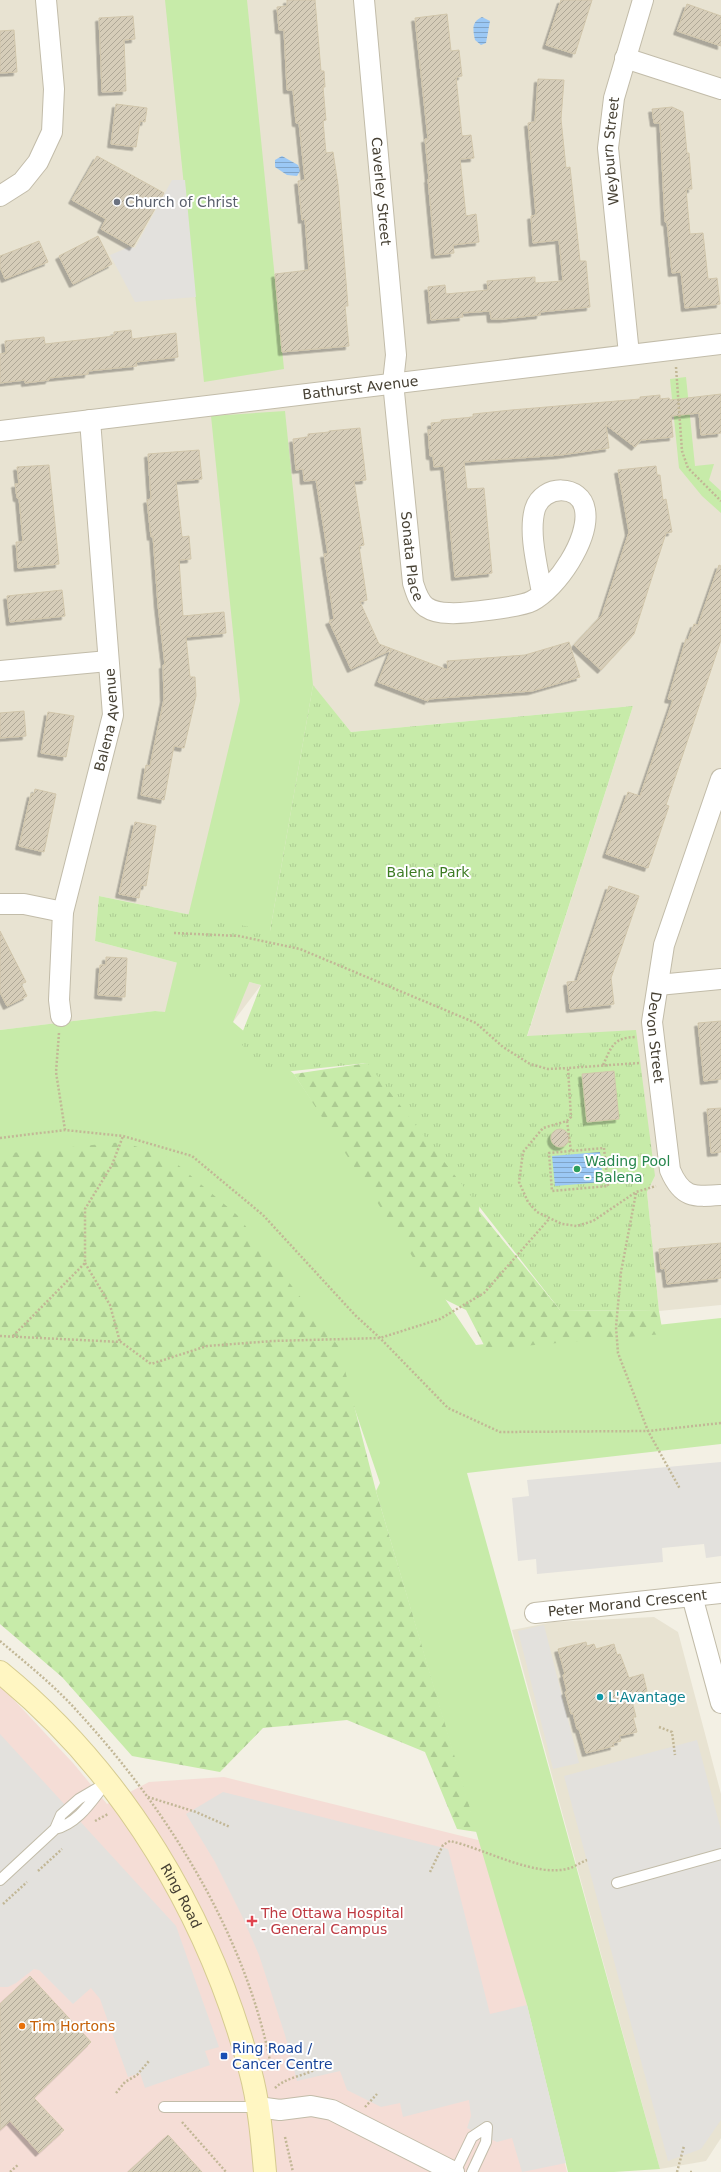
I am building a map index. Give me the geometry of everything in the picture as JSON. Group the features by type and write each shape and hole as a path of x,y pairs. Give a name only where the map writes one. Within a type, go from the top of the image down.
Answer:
{"street":[{"path":"0,196 22,182 38,162 52,132 54,89 46,0"},
{"name":"Caverley Street","path":"364,0 396,355 393,382"},
{"name":"Weyburn Street","path":"629,354 608,148 614,98 643,0"},
{"path":"625,58 721,89"},
{"name":"Bathurst Avenue","path":"0,431 393,382 721,344"},
{"name":"Sonata Place","path":"393,382 413,583 419,600 426,607 436,611 449,613 521,605 534,600 551,587 570,563 584,528 586,516 584,503 575,494 564,490 555,490 545,494 538,501 535,509 533,530 542,593"},
{"name":"Balena Avenue","path":"61,1016 59,1000 63,912 113,715 90,420"},
{"path":"0,671 108,661"},
{"name":"Devon Street","path":"677,1186 670,1170 652,1022 664,945 721,779"},
{"path":"0,904 24,904 63,912"},
{"path":"658,985 721,979"},
{"path":"677,1186 695,1197 721,1195"},
{"name":"Peter Morand Crescent","path":"535,1614 721,1594"},
{"path":"692,1596 721,1703"},
{"name":"Ring Road","path":"0,1672 51,1718 108,1782 143,1831 170,1873 207,1946 230,2005 250,2071 258,2107 265,2172"},
{"path":"258,2107 280,2110 316,2106 332,2110 455,2172"}],"lane":[{"path":"0,1880 55,1829 61,1815 79,1799 108,1782"},
{"path":"617,1883 721,1854"},
{"path":"164,2107 258,2107"},
{"path":"455,2172 472,2137 487,2127 486,2142 472,2172"}],"path":[{"path":"675,349 682,451 688,468 721,501"},
{"path":"174,933 239,936 300,950 476,1023 503,1047 530,1064 548,1069 657,1063"},
{"path":"61,1016 56,1072 65,1130"},
{"path":"603,1065 612,1046 621,1038 654,1035"},
{"path":"568,1068 571,1118 567,1121 543,1128 523,1152 519,1182 523,1194 537,1212 562,1224 577,1226 593,1221 636,1192 656,1186 677,1186"},
{"path":"567,1121 571,1151"},
{"path":"0,1138 65,1130 123,1136 192,1156 262,1214 355,1315 380,1338 448,1408 500,1432 648,1431 721,1423"},
{"path":"120,1342 110,1305 85,1263 85,1209 112,1165 123,1136"},
{"path":"604,1148 608,1186 552,1191 549,1153 571,1151 604,1148"},
{"path":"636,1192 621,1272 616,1327 618,1354 648,1431 680,1489"},
{"path":"0,1336 120,1342 151,1364 207,1346 273,1341 380,1338 440,1319 484,1293 549,1219"},
{"path":"13,1336 85,1263"},
{"path":"659,1727 672,1732 675,1755"},
{"path":"148,1798 196,1812 230,1827"},
{"path":"91,1824 109,1813"},
{"path":"430,1872 443,1845 450,1842 499,1858 547,1870 569,1868 587,1860"},
{"path":"38,1871 62,1849"},
{"path":"3,1904 27,1882"},
{"path":"116,2093 125,2082 137,2075 149,2060"},
{"path":"276,2088 281,2082 308,2074 318,2068"},
{"path":"362,2110 377,2094"},
{"path":"182,2122 226,2172"},
{"path":"285,2137 293,2172"},
{"path":"677,2172 684,2146"},
{"path":"10,2172 19,2164"}],"shaded area":[{"path":"0,0 721,0 721,1305 659,1311 647,1192 655,1176 527,1037 633,706 351,732 313,686 270,931 99,896 95,941 261,985 233,1022 155,1011 0,1030"},
{"path":"172,180 185,180 196,297 135,302 110,255 129,247 135,248"},
{"path":"721,1462 721,1556 706,1558 704,1544 662,1548 663,1562 537,1574 536,1559 518,1561 512,1498 529,1496 527,1480"},
{"path":"654,1617 678,1632 721,1794 721,2138 706,2161 660,2169 512,1630 553,1622"},
{"path":"544,1625 579,1763 553,1769 518,1631"},
{"name":"The Ottawa Hospital - General Campus","path":"0,1685 73,1763 107,1804 149,1782 224,1777 482,1841 526,2001 567,2172 0,2172"},
{"path":"0,1734 176,1926 219,2047 205,2051 210,2065 145,2088 140,2073 128,2077 100,1999 91,1988 73,2004 39,1970 34,1969 16,1983 8,1987 0,1987"},
{"path":"697,1740 721,1830 721,2120 701,2149 668,2161 564,1776"},
{"path":"223,1792 448,1849 490,2014 527,2005 566,2163 522,2172 512,2138 497,2142 467,2128 471,2116 469,2100 403,2117 400,2103 381,2107 347,2090 340,2071 297,2081 285,2035 259,1955 242,1916 215,1862 186,1814"}],"green space":[{"path":"165,0 247,0 284,369 204,382"},
{"path":"686,377 695,466 714,464 709,480 721,491 721,513 702,496 679,468 670,379"},
{"path":"285,411 313,685 270,931 233,1022 294,1074 476,1345 721,1318 721,1444 467,1473 660,2169 614,2172 568,2172 527,2005 376,1491 380,1483 338,1360 0,1159 0,1030 155,1011 165,1012 240,701 211,416"},
{"name":"Balena Park","path":"313,685 351,732 633,706 527,1036 636,1030 655,1176 647,1192 659,1311 560,1310 367,1063 265,1074 239,1041 261,985 95,941 99,896 270,931"},
{"path":"367,1063 489,1112 479,1211 560,1310 659,1311 663,1334 486,1349 466,1310 438,1296 294,1074"},
{"path":"123,1142 170,1158 237,1215 339,1347 376,1491 477,1832 457,1829 425,1752 347,1720 263,1728 220,1772 132,1756 62,1677 0,1624 0,1154"}],"water":[{"path":"482,17 490,21 486,43 481,45 475,40 473,30 476,21"},
{"path":"282,156 298,165 300,171 297,176 287,175 275,167 275,160"},
{"name":"Wading Pool - Balena","path":"600,1152 603,1182 555,1186 552,1156"}],"building":[{"path":"287,0 315,0 321,71 324,71 325,87 323,87 326,120 323,121 326,153 333,152 338,185 348,306 345,306 349,346 282,352 275,274 309,270 305,219 302,220 298,181 305,180 299,123 296,123 293,90 287,90 284,30 279,30 277,7 287,6"},
{"path":"561,0 592,0 575,54 546,45"},
{"path":"687,4 721,16 721,46 677,31"},
{"path":"447,14 451,51 459,50 462,76 456,77 462,136 471,135 474,158 460,159 466,216 476,214 479,242 453,245 454,253 435,255 425,139 428,139 415,18"},
{"path":"133,16 135,39 124,40 126,91 102,92 99,18"},
{"path":"14,30 17,72 0,73 0,31"},
{"path":"538,79 564,80 561,119 566,168 570,167 580,261 586,261 590,307 540,312 540,315 503,319 491,319 490,311 462,313 463,317 431,320 428,287 445,285 446,294 488,290 487,281 535,277 535,283 563,281 559,240 533,243 531,216 536,215 528,123 535,122"},
{"path":"116,104 147,108 145,122 140,121 136,147 111,144"},
{"path":"672,107 683,112 687,153 689,153 692,189 686,189 690,234 703,233 708,279 717,278 720,304 685,308 681,272 672,273 667,222 665,222 660,123 654,123 652,109"},
{"name":"Church of Christ","path":"97,156 164,193 133,247 101,229 106,219 72,200"},
{"path":"98,236 112,264 73,284 59,256"},
{"path":"39,241 48,262 5,279 0,267 0,256"},
{"path":"131,330 132,339 176,333 178,357 136,362 137,366 88,371 88,374 49,378 49,380 25,383 25,380 0,383 0,354 6,353 5,341 44,337 45,344 114,336 114,332"},
{"path":"721,394 721,433 701,435 699,413 671,416 673,437 641,440 635,447 606,425 609,448 561,455 464,462 467,489 484,488 492,573 455,577 444,466 434,467 433,456 430,456 428,430 432,430 431,423 441,422 441,420 473,417 473,414 640,399 640,397 660,395 660,399 669,398 670,400"},
{"path":"360,428 366,480 354,481 364,545 359,546 367,600 360,602 379,644 448,670 447,661 525,655 569,642 580,677 532,691 428,699 428,701 378,682 391,650 351,669 329,621 334,619 324,554 328,554 316,480 304,481 303,469 296,470 293,439 308,437 308,434"},
{"path":"199,450 202,479 176,481 182,537 189,536 191,559 179,560 183,616 224,612 226,633 186,637 190,677 195,677 196,696 184,748 174,746 164,800 141,795 146,765 150,766 164,699 163,665 165,665 158,605 153,536 151,537 147,500 151,499 148,454"},
{"path":"49,465 59,564 18,568 16,542 23,542 19,498 17,498 15,484 19,484 17,467"},
{"path":"656,466 657,475 660,475 663,500 666,499 672,532 666,533 634,634 601,670 574,645 602,615 629,532 618,470"},
{"path":"719,565 721,566 721,640 666,805 669,806 648,868 606,854 628,792 640,796 673,700 668,699 686,639 688,640 694,624 698,625"},
{"path":"62,590 65,616 10,622 7,596"},
{"path":"24,711 26,736 0,738 0,713"},
{"path":"48,712 74,716 66,757 41,753"},
{"path":"35,789 56,794 44,852 19,846 31,794 34,794"},
{"path":"135,822 156,826 146,886 141,885 139,898 119,894"},
{"path":"609,886 639,896 611,978 614,1004 570,1009 567,982 577,981"},
{"path":"0,931 26,982 21,984 27,996 7,1006 0,992"},
{"path":"106,957 127,958 125,997 98,995 100,965 106,965"},
{"path":"721,1021 721,1079 704,1081 698,1023"},
{"path":"614,1071 619,1119 587,1122 582,1074"},
{"path":"721,1108 721,1152 711,1153 707,1109"},
{"path":"560,1129 566,1132 569,1138 566,1144 560,1147 554,1144 551,1138 554,1132"},
{"path":"721,1243 721,1278 667,1284 665,1268 661,1269 659,1249"},
{"name":"L'Avantage","path":"586,1642 587,1646 594,1644 596,1649 614,1644 617,1655 620,1654 629,1678 643,1674 647,1691 632,1695 636,1717 633,1717 637,1732 619,1736 621,1741 613,1743 614,1746 586,1753 573,1713 571,1714 565,1692 567,1691 563,1675 565,1674 558,1649"},
{"path":"30,1976 91,2042 34,2098 64,2130 39,2153 10,2121 0,2130 0,2004"},
{"path":"168,2135 202,2172 128,2172"}],"place":[{"name":"Church of Christ","path":"117,202"},
{"name":"Wading Pool - Balena","path":"577,1169"},
{"name":"L'Avantage","path":"600,1697"},
{"name":"The Ottawa Hospital - General Campus","path":"252,1921"},
{"name":"Tim Hortons","path":"22,2026"},
{"name":"Ring Road / Cancer Centre","path":"224,2056"}]}
